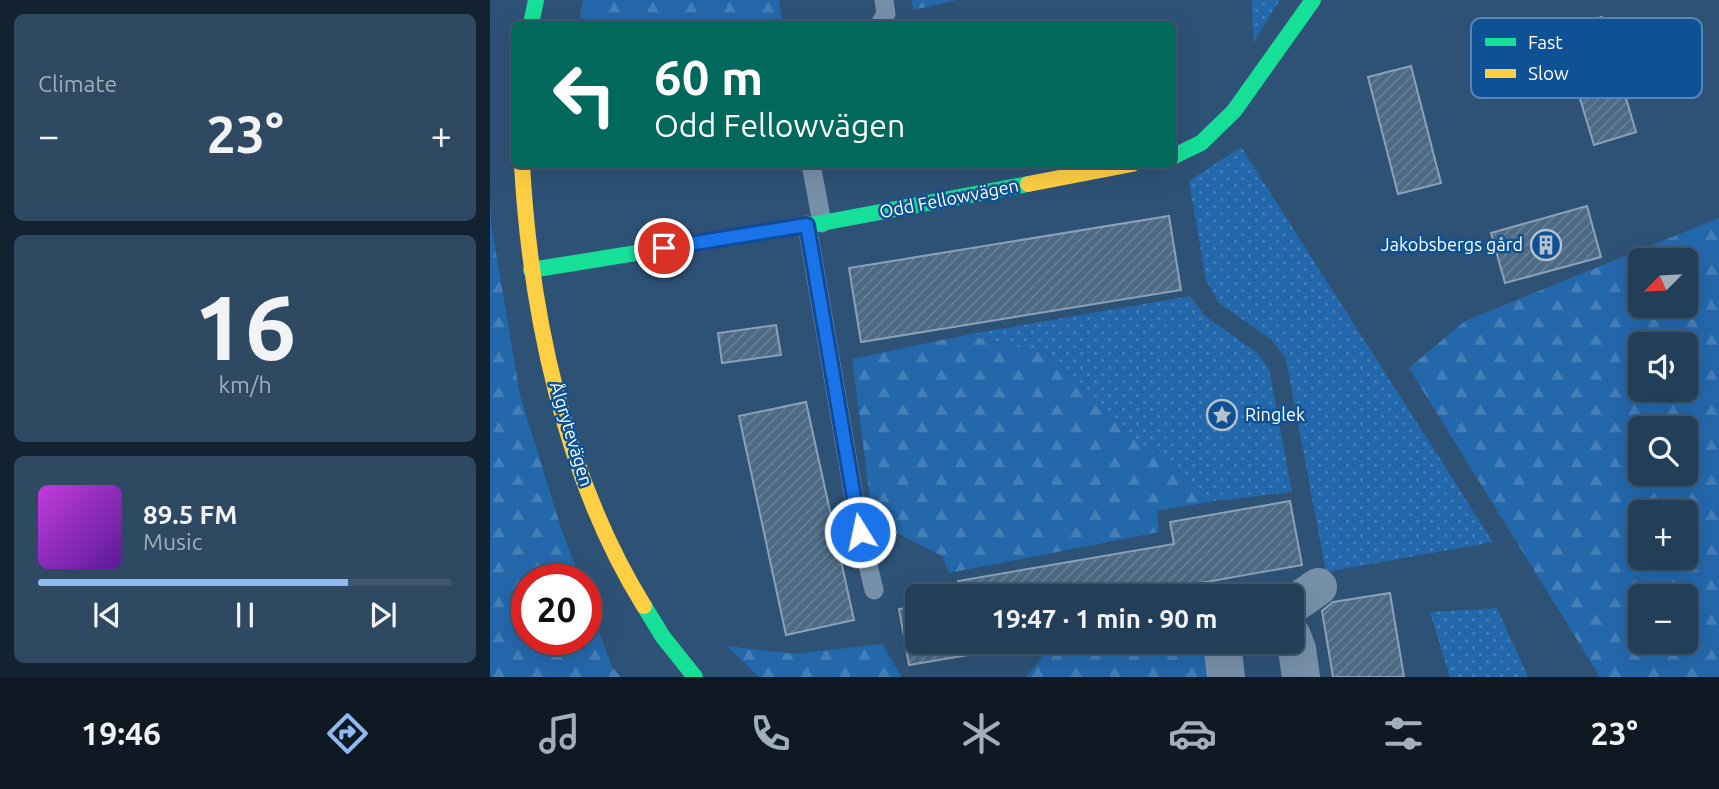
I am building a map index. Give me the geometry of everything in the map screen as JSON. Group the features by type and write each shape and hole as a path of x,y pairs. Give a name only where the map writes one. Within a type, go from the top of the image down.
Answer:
{"street":[{"path":"532,21 536,0"},
{"path":"1176,155 1201,143 1234,111 1313,0"},
{"name":"Ålgrytevägen","path":"522,168 531,270 556,389 593,504 629,582 675,655 695,677"},
{"name":"Odd Fellowvägen","path":"531,270 814,224 1111,168"},
{"path":"1223,654 1226,677"},
{"path":"1298,654 1301,677"}],"lane":[{"path":"882,21 886,14 884,0"},
{"path":"811,168 814,224 860,532 874,590"}],"green space":[{"path":"583,0 779,0 782,21 580,21"},
{"path":"912,0 957,0 913,10"},
{"path":"1252,0 1280,0 1253,43"},
{"path":"1241,147 1493,542 1326,572 1286,359 1272,340 1219,303 1206,280 1189,181"},
{"path":"490,196 491,223 520,395 574,564 511,564 511,655 602,655 602,640 612,667 621,677 490,677"},
{"path":"1719,218 1719,677 1600,677 1409,368 1465,321 1628,255 1628,318 1698,318 1698,248 1645,248"},
{"path":"1190,296 1205,316 1257,353 1269,369 1292,492 1215,501 1119,426 1049,354 966,335"},
{"path":"966,335 1049,354 1119,426 1215,501 1157,511 1159,532 949,573 942,556 873,521 852,359"},
{"path":"1497,608 1528,677 1450,677 1430,612"},
{"path":"882,644 902,677 759,677 727,646 794,654"},
{"path":"1045,654 1214,654 1219,677 1026,677"}],"building":[{"path":"1411,66 1441,183 1398,194 1368,77"},
{"path":"1580,98 1626,98 1636,132 1594,145"},
{"name":"Jakobsbergs gård","path":"1587,206 1601,257 1505,283 1491,233"},
{"path":"1169,216 1181,290 861,342 849,268"},
{"path":"776,325 781,355 722,363 718,333"},
{"path":"806,402 854,620 786,635 739,416"},
{"path":"1290,501 1302,565 1195,584 958,584 958,581 1174,544 1170,522"},
{"path":"1390,593 1404,677 1333,677 1322,611 1333,602"},
{"path":"905,608 905,643 899,609"},
{"path":"907,654 973,654 909,665"}],"traffic: fast":[{"path":"532,21 536,0"},
{"path":"1176,155 1201,143 1234,111 1313,0"},
{"path":"531,270 822,223 1028,184"},
{"path":"644,606 663,637 695,677"}],"traffic: slow":[{"path":"522,168 533,278 556,393 593,504 616,557 644,606"},
{"path":"1028,184 1111,168"}],"place":[{"name":"Jakobsbergs gård","path":"1546,245"},
{"name":"Ringlek","path":"1222,415"}],"route":[{"path":"664,248 807,225 860,532"}]}
